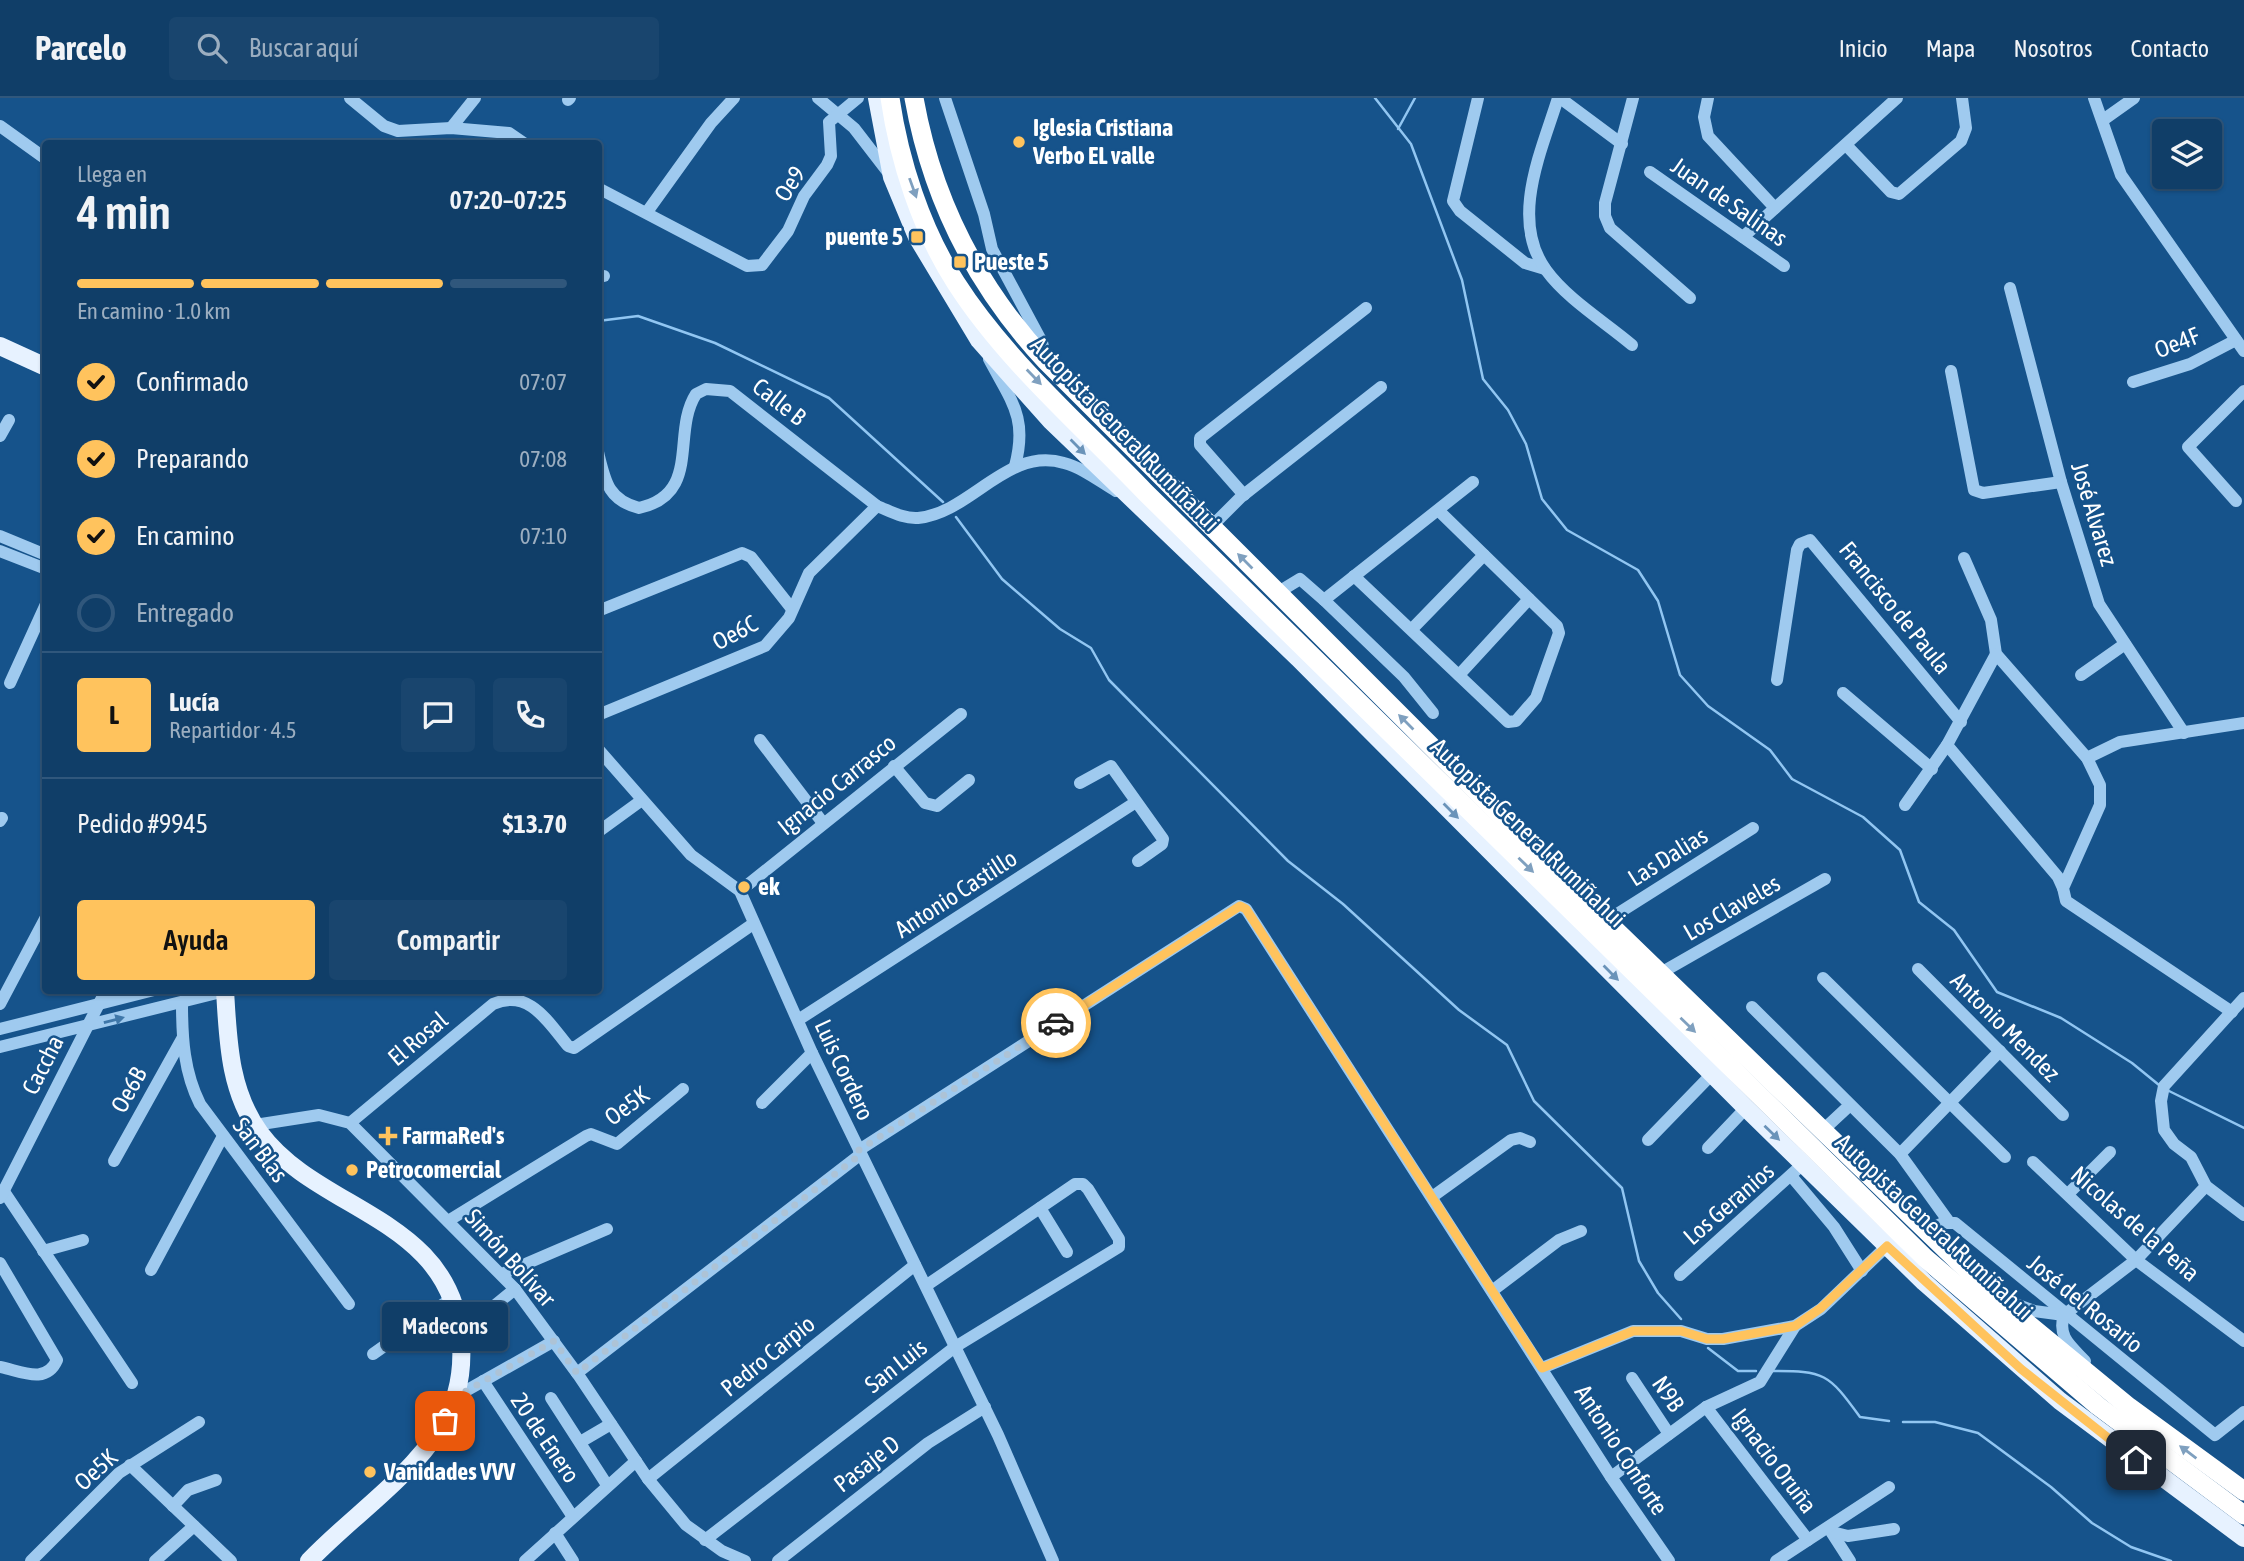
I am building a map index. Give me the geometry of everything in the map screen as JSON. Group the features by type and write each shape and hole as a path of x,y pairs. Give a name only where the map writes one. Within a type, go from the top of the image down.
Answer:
{"highway":[{"name":"Autopista General Rumiñahui","path":"890,98 894,131 911,186 955,282 1024,367 1155,502 1925,1258 2098,1406 2244,1515"},
{"name":"Autopista General Rumiñahui","path":"914,98 921,140 957,235 1016,329 1046,361 1659,974 1994,1296 2129,1407 2244,1491"}],"main road":[{"path":"877,98 892,177 917,237 979,340 1051,421 1126,496 1298,658 1746,1108 1798,1170 2060,1401 2244,1538"},
{"path":"0,346 42,365"},
{"path":"225,994 230,1060 239,1092 256,1125 283,1156 410,1242 438,1272 452,1298 460,1334 461,1374 456,1397 445,1421 428,1445 309,1561"}],"street":[{"path":"350,98 384,126 398,131 451,128 509,133 519,140"},
{"path":"451,128 475,98"},
{"path":"602,190 647,212 711,123 734,98"},
{"path":"818,98 854,128 880,165 892,177"},
{"path":"836,114 858,98"},
{"path":"945,98 984,214 992,249 1042,342 1046,361"},
{"path":"1478,98 1453,201 1460,211 1525,263 1545,269"},
{"path":"1622,144 1559,98 1531,187 1529,221 1537,254 1545,269 1555,281 1632,345"},
{"path":"1633,98 1605,203 1605,216 1610,228 1690,298"},
{"path":"1708,98 1703,117 1708,136 1775,208"},
{"path":"1744,237 1897,98"},
{"path":"1846,145 1891,192 1899,194 1961,141 1966,128 1962,98"},
{"path":"2094,98 2121,175 2240,346"},
{"path":"2103,120 2134,98"},
{"name":"Oe9","path":"647,212 747,266 762,265 788,231 804,196 827,165 831,156 830,122 836,114"},
{"path":"0,126 42,156"},
{"name":"Juan de Salinas","path":"1650,172 1784,266"},
{"name":"José Alvarez","path":"2010,288 2061,482 2099,604 2184,733"},
{"path":"1244,495 1200,445 1200,438 1366,307"},
{"path":"979,340 1018,413 1021,443 1015,466"},
{"name":"Oe4F","path":"2133,382 2240,346"},
{"path":"1951,371 1974,490 1983,493 2061,482"},
{"path":"1211,527 1244,495 1381,387"},
{"name":"Calle B","path":"602,467 613,496 639,508 660,501 669,493 682,467 689,406 696,394 718,388 730,391 877,506 905,517 928,516 950,507 1015,466 1040,461 1063,462 1126,496"},
{"path":"2236,502 2188,447 2244,391"},
{"path":"0,436 9,420"},
{"path":"1324,600 1473,482"},
{"name":"Oe6C","path":"602,713 765,646 780,631 809,573 877,506"},
{"path":"1354,576 1508,722 1516,721 1536,698 1559,641 1557,626 1439,511"},
{"path":"0,536 42,553"},
{"name":"Francisco de Paula","path":"1777,680 1797,550 1800,544 1810,540 1961,722"},
{"path":"602,609 742,553 751,557 792,609"},
{"path":"1,554 42,568"},
{"path":"1412,629 1485,555"},
{"path":"1964,558 1991,620 1996,653 2087,758 2100,785 2100,805 2063,888"},
{"path":"1277,593 1300,579 1404,677 1433,713"},
{"path":"1459,675 1529,599"},
{"path":"10,683 42,613"},
{"path":"2081,675 2125,644"},
{"path":"1905,805 1932,769 1961,722 1996,653"},
{"path":"1843,693 1932,769"},
{"name":"Ignacio Carrasco","path":"740,891 961,714"},
{"path":"2087,758 2120,742 2244,723"},
{"path":"760,740 823,823"},
{"path":"1947,745 2058,877 2066,901 2232,1012"},
{"path":"602,754 691,855 740,891"},
{"path":"894,766 925,803 937,806 970,780"},
{"path":"1080,783 1111,766 1163,839 1162,844 1138,862"},
{"path":"602,829 642,800"},
{"name":"Antonio Castillo","path":"797,1020 1136,802"},
{"name":"Las Dalias","path":"1606,921 1753,828"},
{"name":"Los Claveles","path":"1659,974 1825,879"},
{"name":"Luis Cordero","path":"740,891 812,1052 985,1407 1053,1561"},
{"name":"Antonio Conforte","path":"860,1152 1240,906 1246,909 1611,1477 1669,1561"},
{"name":"El Rosal","path":"349,1123 493,1004 505,999 528,1003 568,1046 574,1048 753,924"},
{"path":"0,1004 42,925"},
{"name":"Antonio Mendez","path":"1918,969 2063,1115"},
{"path":"1824,978 2005,1157"},
{"name":"Caccha","path":"1,1194 104,994"},
{"path":"0,1029 137,994"},
{"path":"0,1047 214,994"},
{"path":"2244,998 2164,1086 2161,1101 2164,1130 2174,1144 2191,1157 2206,1186 2244,1215"},
{"name":"San Blas","path":"182,1003 182,1039 192,1088 223,1136 349,1304"},
{"path":"1752,1007 1900,1154 2000,1051"},
{"name":"Oe6B","path":"114,1161 182,1039"},
{"path":"762,1103 812,1052"},
{"path":"1648,1140 1712,1074"},
{"name":"Oe5K","path":"448,1221 586,1136 591,1134 617,1144 683,1089"},
{"path":"1822,1131 1850,1105"},
{"path":"1708,1148 1746,1108"},
{"path":"256,1125 319,1115 349,1123"},
{"name":"Simón Bolívar","path":"349,1123 515,1289 577,1373 648,1479 686,1525 705,1541 746,1561"},
{"path":"151,1270 223,1136"},
{"path":"1432,1196 1511,1140 1520,1138 1530,1142"},
{"path":"577,1373 860,1152"},
{"path":"2069,1194 2110,1152"},
{"name":"José del Rosario","path":"1900,1154 1949,1222 1955,1223 2064,1315 2216,1435 2244,1412"},
{"name":"Nicolas de la Peña","path":"2033,1162 2136,1260 2244,1341"},
{"path":"1798,1170 1862,1270"},
{"name":"Los Geranios","path":"1680,1275 1798,1170"},
{"name":"San Luis","path":"705,1541 955,1347 1119,1247 1119,1239 1083,1184 1075,1184 1040,1208"},
{"path":"2129,1407 2063,1338 2060,1327 2064,1315 2136,1260 2206,1186"},
{"path":"1,1194 132,1383"},
{"path":"927,1285 1040,1208 1068,1252"},
{"path":"1926,1231 1949,1222"},
{"path":"502,1274 607,1229"},
{"path":"1492,1291 1559,1240 1581,1231"},
{"path":"43,1251 83,1240"},
{"path":"1611,1477 1706,1407 1759,1382 1795,1326 1821,1308 1887,1246"},
{"path":"0,1263 56,1356 50,1371 43,1375 0,1367"},
{"name":"Pedro Carpio","path":"648,1479 915,1265"},
{"path":"460,1334 515,1289"},
{"path":"1994,1296 2034,1311 2064,1315"},
{"path":"373,1354 452,1298"},
{"path":"1542,1368 1633,1331 1681,1331 1707,1339 1723,1339 1795,1326"},
{"path":"456,1397 554,1341"},
{"name":"N9B","path":"1632,1378 1669,1434"},
{"name":"20 de Enero","path":"482,1381 573,1517"},
{"path":"551,1398 582,1441 607,1485"},
{"name":"Pasaje D","path":"778,1561 919,1450 985,1407"},
{"name":"Ignacio Oruña","path":"1706,1407 1808,1540"},
{"name":"Oe5K","path":"31,1561 114,1478 199,1422"},
{"path":"582,1441 611,1424"},
{"name":"20 de Enero","path":"525,1561 636,1461"},
{"path":"130,1465 231,1561"},
{"path":"173,1506 188,1490 216,1480"},
{"path":"1776,1561 1830,1529 1889,1487"},
{"path":"155,1561 194,1527"},
{"path":"1830,1529 1848,1536 1894,1529"},
{"path":"1830,1529 1850,1561"},
{"path":"555,1534 573,1561"}],"waterway":[{"path":"1375,98 1411,144 1462,280 1483,379 1508,410 1526,444 1542,499 1567,530 1638,570 1658,601 1680,675 1708,706 1770,750 1792,779 1863,817 1900,850 1919,902 1954,930 1997,992 2061,1018 2132,1063 2159,1085"},
{"path":"1398,129 1415,98"},
{"path":"602,320 638,316 715,343 829,398 943,502"},
{"path":"956,517 1002,579 1060,629 1091,648 1109,680 1288,861 1343,904 1459,1010 1507,1045 1534,1101 1622,1188 1639,1261 1658,1293 1681,1319"},
{"path":"2167,1090 2244,1128"},
{"path":"1708,1348 1738,1371 1756,1371"},
{"path":"1771,1371 1803,1372 1824,1378 1840,1391 1860,1417 1889,1421"},
{"path":"1903,1422 1935,1422 1978,1433 2051,1487 2092,1523 2131,1547 2171,1561"}],"way so far":[{"path":"445,1421 456,1397 554,1341 577,1373 861,1154 859,1150 1056,1023"}],"place":[{"name":"Iglesia Cristiana Verbo EL valle","path":"1019,142"},
{"name":"puente 5","path":"917,237"},
{"name":"Pueste 5","path":"960,262"},
{"name":"ek","path":"744,887"},
{"name":"FarmaRed's","path":"388,1136"},
{"name":"Petrocomercial","path":"352,1170"},
{"name":"Madecons","path":"445,1421"},
{"name":"Vanidades VVV","path":"370,1472"}],"route":[{"path":"1056,1023 1240,906 1246,909 1542,1368 1578,1356 1633,1331 1681,1331 1707,1339 1723,1339 1795,1326 1821,1308 1887,1246 2021,1369 2136,1460"}]}
